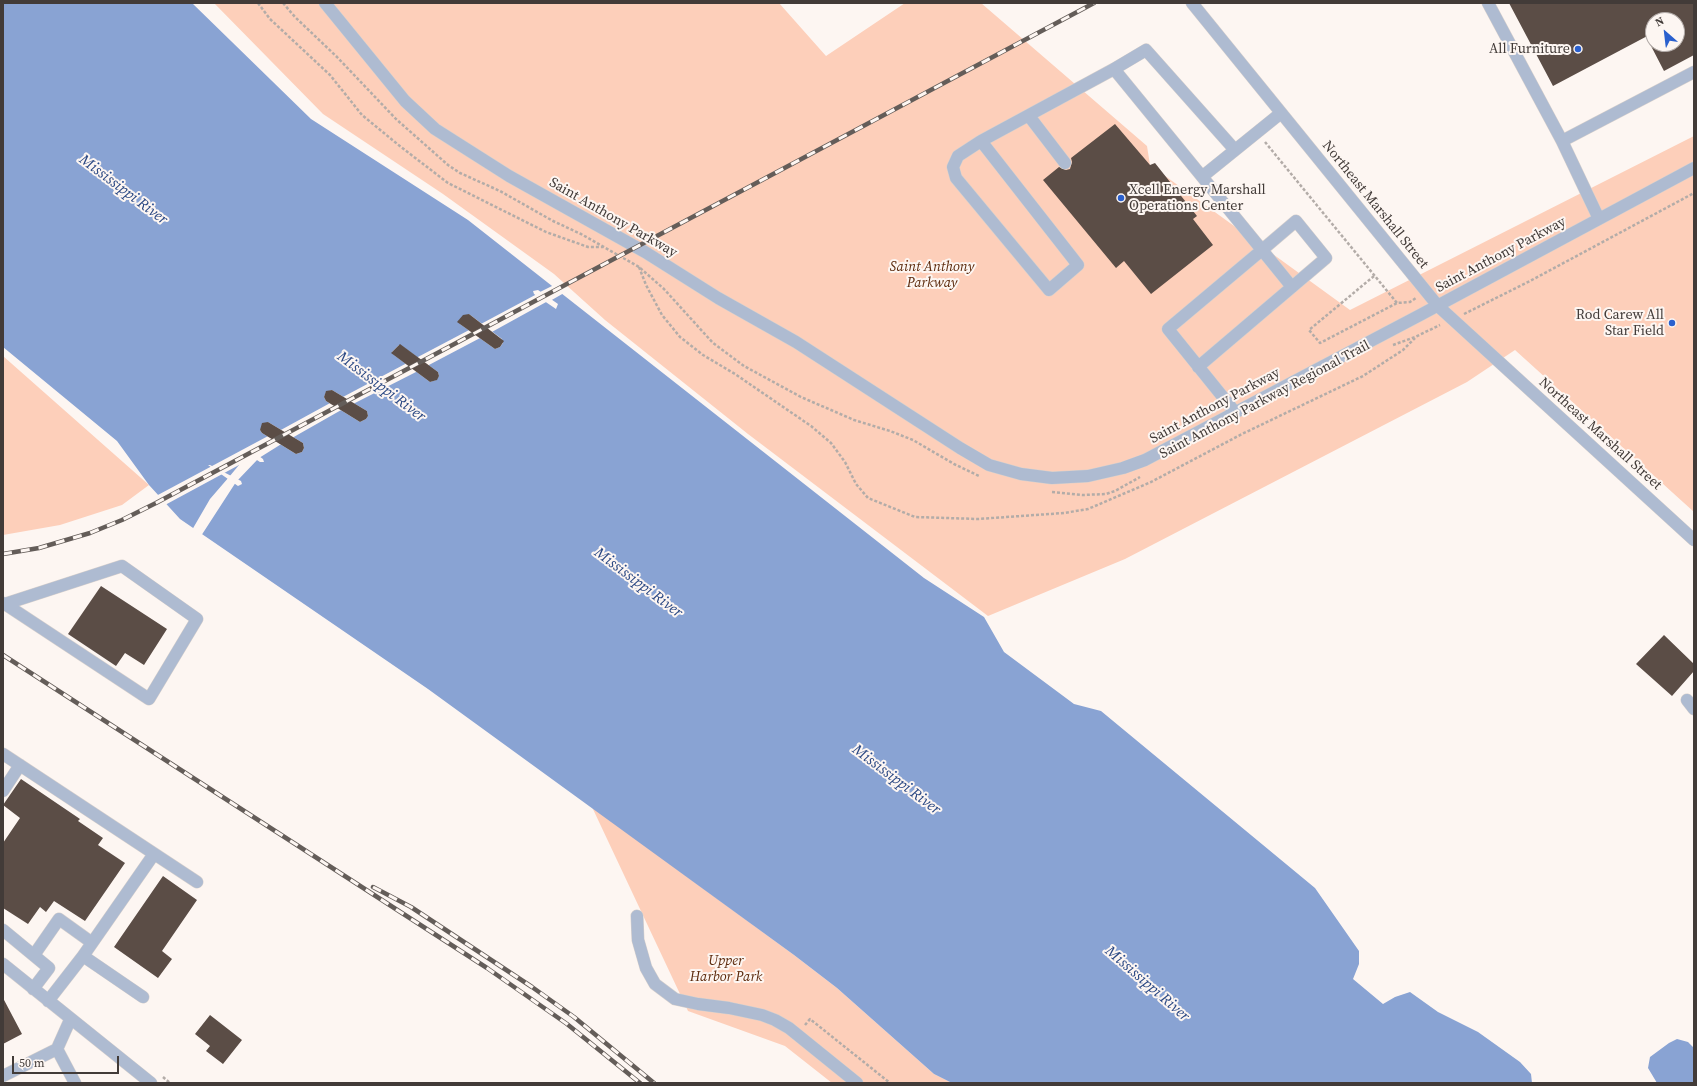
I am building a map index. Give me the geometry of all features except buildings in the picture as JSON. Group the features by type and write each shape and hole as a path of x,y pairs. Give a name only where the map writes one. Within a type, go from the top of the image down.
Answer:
{"street":[{"name":"Saint Anthony Parkway","path":"325,3 405,101 435,129 509,176 645,252 718,298 796,342 953,444 989,465 1021,474 1052,478 1088,476 1123,468 1145,460 1438,306 1694,168"},
{"name":"Northeast Marshall Street","path":"1192,3 1438,306 1694,540"},
{"path":"1488,3 1562,141 1599,219"},
{"path":"981,141 1078,265 1049,290 956,178 953,167 958,156 981,141 1029,116 1146,50 1235,150"},
{"path":"1114,69 1203,176 1292,287"},
{"path":"1562,141 1694,72"},
{"path":"1203,176 1281,113"},
{"path":"1029,116 1065,163"},
{"path":"1198,367 1326,258 1296,221 1168,329 1198,367 1235,412"},
{"path":"122,566 198,619 149,699 4,604 122,566"},
{"path":"3,754 197,882"},
{"path":"3,791 20,765"},
{"path":"48,1001 83,956 91,942 154,854"},
{"path":"637,916 640,947 646,968 655,984 675,998 698,1004 729,1008 762,1015 775,1020 789,1028 857,1083"},
{"path":"34,955 59,919 91,942"},
{"path":"3,930 64,980"},
{"path":"83,956 143,997"},
{"path":"3,964 70,1020 98,1040 151,1083"},
{"path":"33,989 49,968"},
{"path":"3,1076 57,1049 70,1020"},
{"path":"57,1049 76,1083"}],"path":[{"path":"258,3 275,24 330,76 362,115 448,183 546,232 588,247 604,247 639,267 664,289 713,343 744,366 801,397 854,420 913,440 954,464 981,477"},
{"path":"1257,132 1397,303"},
{"path":"1478,307 1530,281 1694,193"},
{"path":"639,267 646,285 662,315 680,337 703,355 735,374 811,426 831,443 845,462 856,484 868,498 915,517 978,519 1064,513 1088,509 1151,482 1242,434 1363,376 1379,364 1403,350 1415,338"},
{"path":"1374,276 1309,330 1320,343 1397,303 1410,302"},
{"name":"Saint Anthony Parkway Regional Trail","path":"1387,348 1415,338 1434,328"},
{"path":"1050,492 1082,495 1106,494 1115,491 1146,474"},
{"path":"810,1019 890,1083"}],"green space":[{"name":"Saint Anthony Parkway","path":"214,3 779,3 826,56 905,3 981,3 1147,146 1150,165 1350,310 1694,136 1694,512 1515,350 1467,382 1125,559 988,616 748,434 605,320 554,274 443,194 323,114"},
{"path":"3,356 149,485 122,505 60,525 3,535"},
{"name":"Upper Harbor Park","path":"592,807 794,955 837,988 934,1074 952,1083 832,1083 785,1046 688,1011"}],"water":[{"name":"Mississippi River","path":"3,3 192,3 311,119 468,220 924,578 984,617 1004,652 1074,704 1101,711 1315,888 1359,951 1359,964 1353,979 1383,1004 1395,997 1410,992 1438,1012 1478,1032 1520,1062 1531,1074 1532,1083 952,1083 934,1074 837,988 794,955 428,689 180,519 149,485 117,441 3,347","holes":["538,290 558,304 556,309 534,294 533,291","469,314 502,339 503,343 500,347 495,349 460,324 459,320","399,345 402,346 438,372 439,376 436,380 430,382 392,352","332,390 367,411 368,416 360,422 326,401 324,397 326,392","268,422 303,443 304,448 302,452 296,454 262,433 260,430","248,448 263,459 264,462 260,462 243,451","208,465 241,481 242,484 238,486"]},
{"path":"1677,1039 1688,1042 1694,1048 1694,1083 1657,1083 1648,1068 1650,1057"}],"pier":[{"path":"554,285 564,293 550,301 538,293"},
{"path":"537,294 548,301 490,333 479,325"},
{"path":"471,329 482,337 427,366 416,358"},
{"path":"407,363 418,371 353,404 341,398"},
{"path":"332,402 343,409 292,438 279,431"},
{"path":"270,435 283,443 259,458 247,451 258,459 237,481 229,477 239,465 165,505 156,496"},
{"path":"229,477 236,482 201,536 192,530 210,499"}],"railway":[{"path":"3,554 39,548 90,533 122,520 156,503 1094,3"},
{"path":"3,655 487,968 567,1024 640,1083"},
{"path":"373,887 411,907 532,987 574,1017 654,1083"}],"place":[{"name":"All Furniture","path":"1578,49"},
{"name":"Xcell Energy Marshall Operations Center","path":"1121,198"},
{"name":"Rod Carew All Star Field","path":"1672,323"}]}
